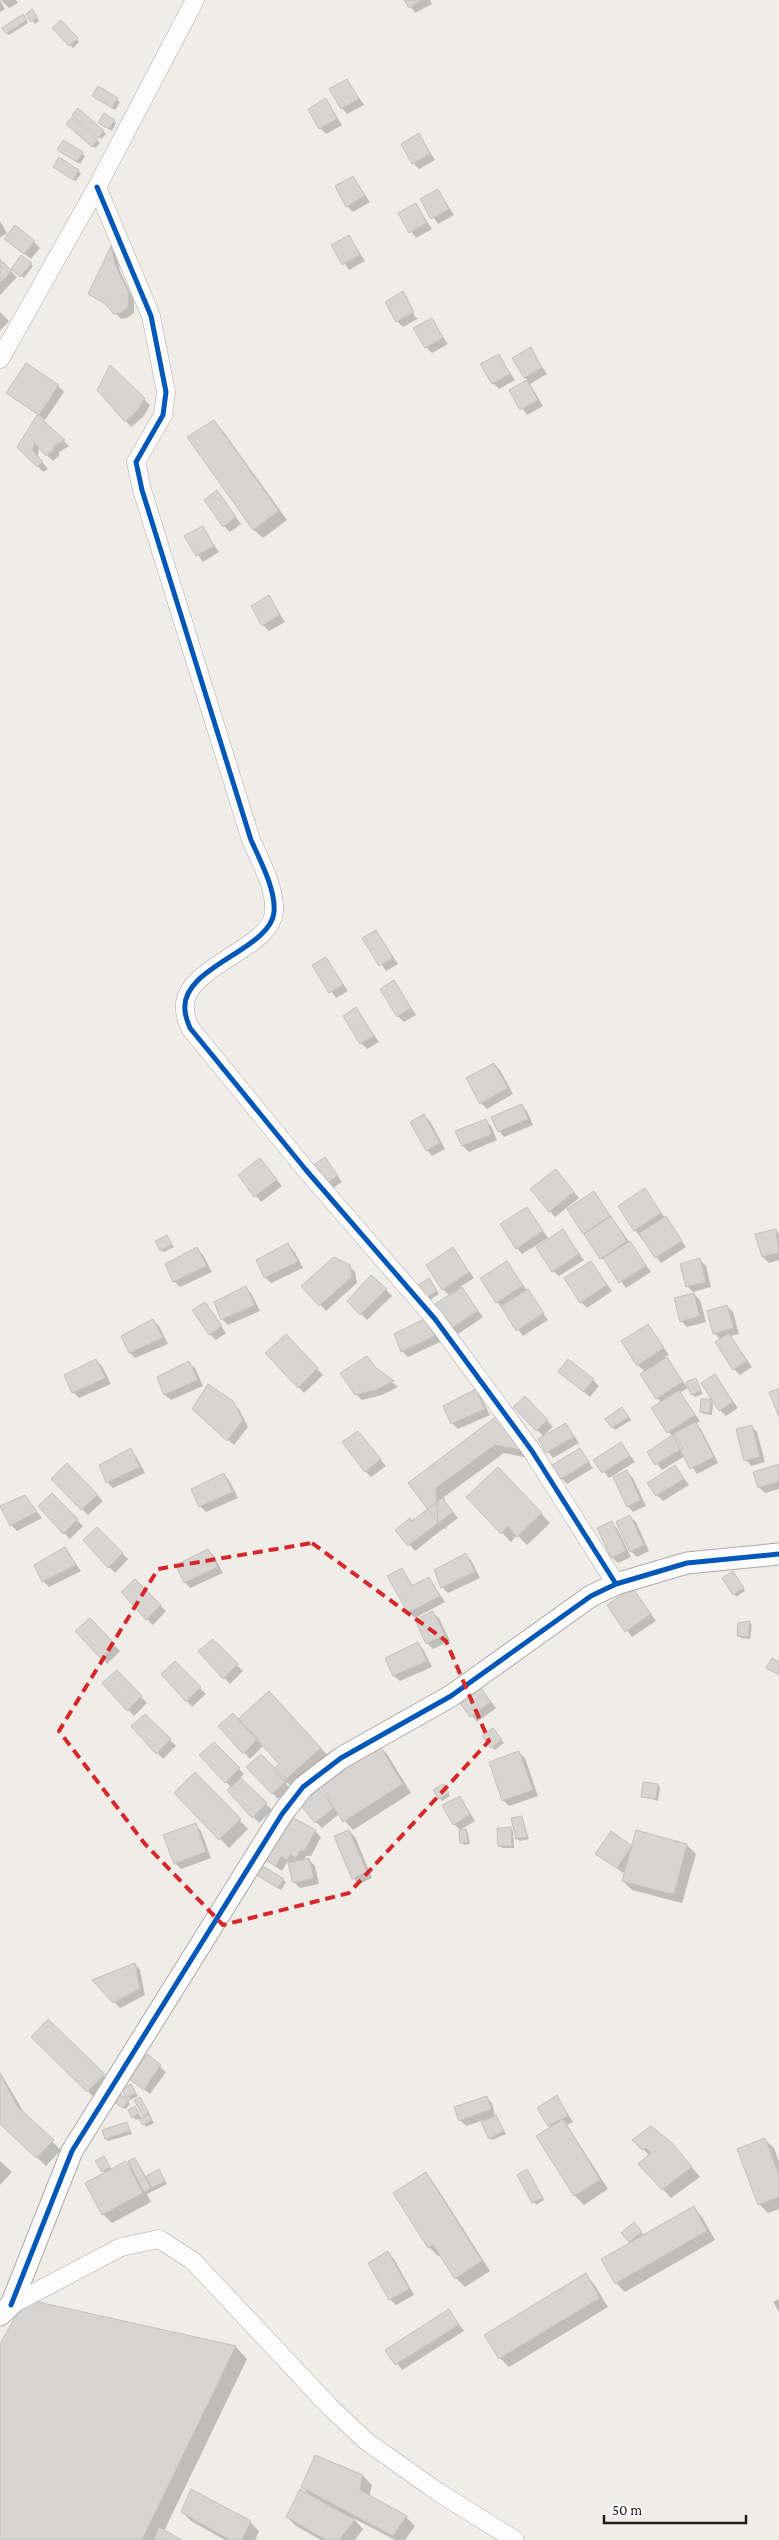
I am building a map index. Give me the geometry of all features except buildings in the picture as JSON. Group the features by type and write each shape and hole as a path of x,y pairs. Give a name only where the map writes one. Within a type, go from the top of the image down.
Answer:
{"street":[{"path":"0,359 97,187 195,0"},
{"path":"97,187 151,316 166,392 163,415 136,462 142,490 252,840 269,880 274,913 265,932 204,976 189,991 184,1009 190,1028 306,1170 435,1319 532,1451 616,1584"},
{"path":"5,2310 72,2150 276,1822 303,1788 341,1758 451,1696 591,1596 616,1584 687,1563 779,1554"},
{"path":"5,2310 121,2248 159,2239 193,2262 330,2407 366,2441 438,2492 515,2540"}],"highlighted area":[{"path":"312,1543 446,1641 489,1741 349,1893 223,1925 145,1844 59,1731 158,1569"}],"cycle path":[{"path":"97,187 151,316 166,392 163,415 136,462 142,490 251,840 267,875 274,903 274,912 269,925 258,937 210,970 196,982 187,995 185,1010 190,1028 306,1170 435,1319 532,1451 616,1584"},
{"path":"11,2305 72,2151 282,1814 303,1787 341,1758 451,1696 591,1596 616,1584 687,1563 779,1554"}]}
